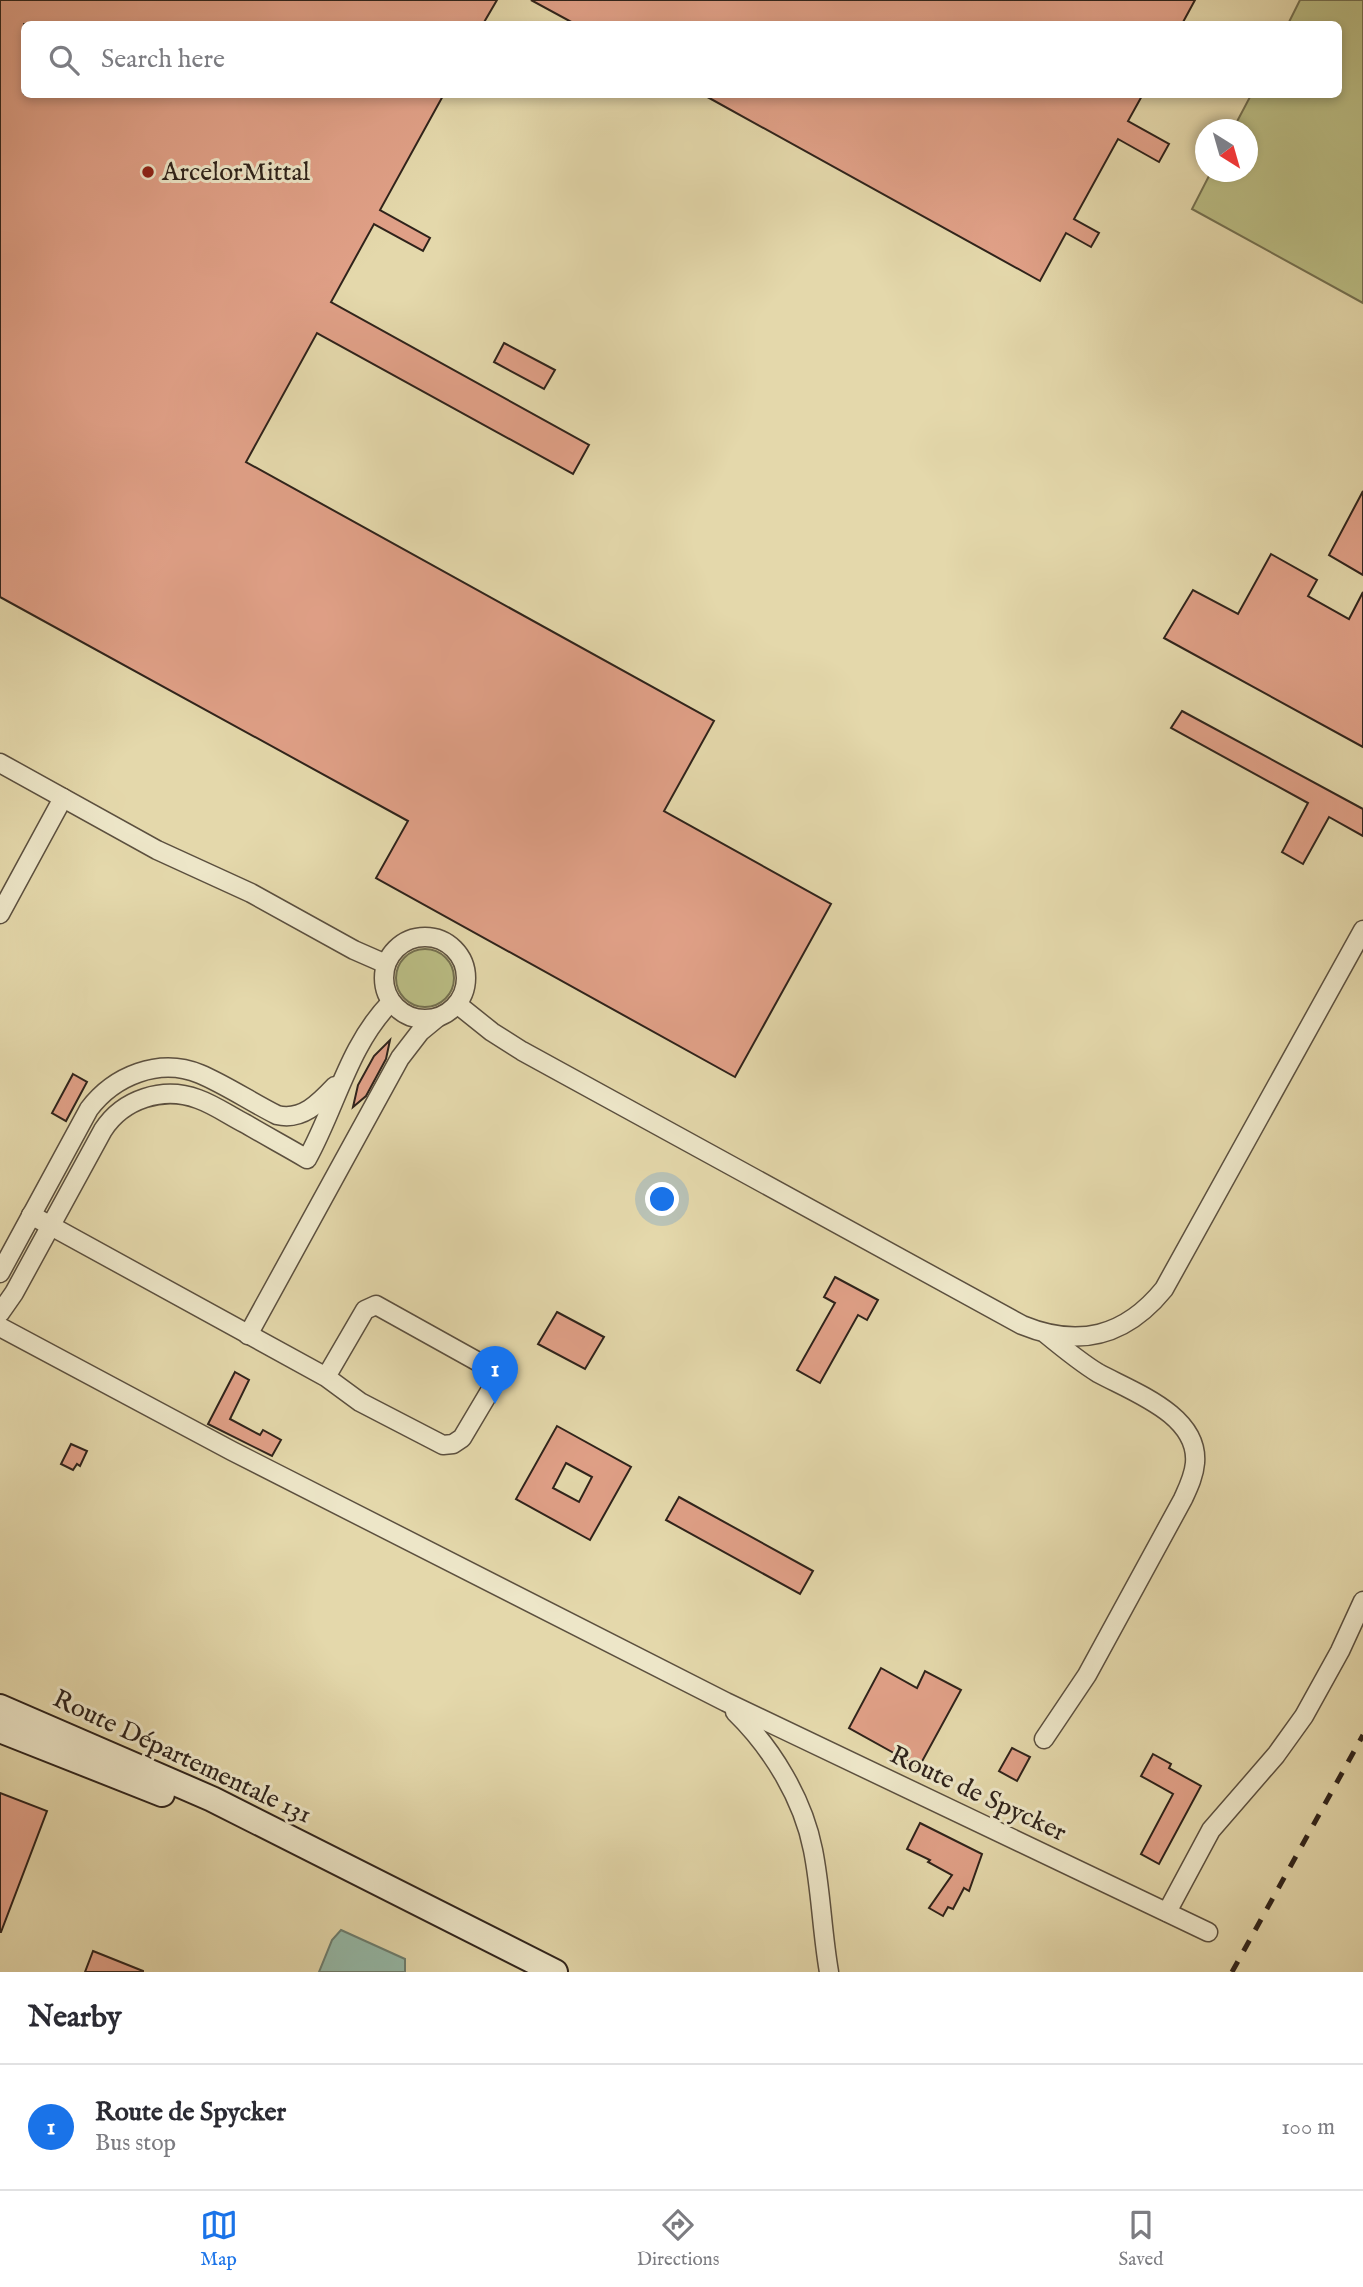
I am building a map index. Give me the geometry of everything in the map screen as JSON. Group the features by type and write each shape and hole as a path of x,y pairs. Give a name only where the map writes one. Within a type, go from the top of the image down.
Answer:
{"main road":[{"name":"Route Départementale 131","path":"0,1707 187,1788 555,1972"},
{"name":"Route Départementale 131","path":"0,1730 338,1864"}],"street":[{"path":"0,763 157,850 251,893 354,950 386,964"},
{"path":"0,914 63,798"},
{"path":"457,1004 492,1032 522,1051 1022,1325 1046,1334 1083,1337 1110,1331 1133,1320 1164,1289 1363,930"},
{"path":"248,1335 400,1058 421,1032 457,1004 465,988 465,970 458,954 445,942 428,937 410,940 395,949 386,964 384,986 395,1006 404,1036 400,1058"},
{"path":"395,1006 419,1019 437,1018"},
{"path":"0,1313 108,1123 118,1113 133,1103 160,1094 180,1094 196,1098 307,1159 342,1078 371,1024 395,1006"},
{"path":"0,1273 89,1109 107,1090 129,1076 160,1068 193,1072 276,1115 289,1117 316,1104 342,1078"},
{"path":"31,1215 326,1377 360,1402 438,1443 448,1446 466,1433 499,1374 376,1305 365,1310 326,1377"},
{"name":"Route de Spycker","path":"0,1327 232,1451 726,1702 1208,1932"},
{"path":"1044,1739 1087,1675 1183,1499 1192,1479 1195,1460 1191,1439 1176,1418 1087,1366 1046,1334"},
{"path":"1167,1912 1211,1830 1276,1755 1304,1716 1340,1651 1363,1601"},
{"name":"Route de Spycker","path":"726,1702 744,1720 769,1753 804,1819 815,1862 829,1972"}],"green space":[{"path":"1300,0 1363,0 1363,303 1192,209 1206,182 1258,182 1258,119 1238,119 1249,98 1342,98 1342,21 1290,21"},
{"path":"419,949 431,949 446,957 454,972 454,984 446,999 431,1007 419,1007 404,999 396,984 396,972 404,957"}],"shaded area":[{"path":"341,1930 405,1959 405,1972 319,1972 332,1940"}],"building":[{"path":"0,0 497,0 485,21 21,21 21,98 442,98 380,210 430,238 423,251 374,224 331,302 589,445 573,474 317,333 246,462 714,721 664,811 831,904 735,1077 376,878 408,821 0,597"},
{"path":"531,0 1195,0 1184,21 570,21"},
{"path":"709,98 1141,98 1128,121 1169,144 1159,162 1118,139 1074,219 1099,233 1091,247 1066,233 1040,281"},
{"path":"504,343 555,370 544,389 494,362"},
{"path":"1363,491 1363,575 1329,555"},
{"path":"1271,554 1317,580 1308,596 1349,619 1363,592 1363,747 1164,638 1193,590 1238,614"},
{"path":"1182,711 1363,809 1363,836 1329,817 1303,864 1282,852 1308,803 1171,728"},
{"path":"390,1040 386,1059 366,1096 353,1107 358,1085 374,1056"},
{"path":"73,1074 87,1082 66,1121 52,1113"},
{"path":"835,1277 878,1300 867,1320 858,1315 820,1383 797,1370 835,1303 824,1297"},
{"path":"557,1312 604,1337 585,1369 538,1344"},
{"path":"235,1372 249,1380 230,1419 260,1435 263,1430 281,1440 272,1456 208,1424"},
{"path":"557,1426 631,1467 590,1540 516,1499","holes":["566,1463 592,1477 579,1502 553,1488"]},
{"path":"71,1444 87,1451 80,1466 77,1464 73,1470 61,1464"},
{"path":"679,1497 813,1571 800,1594 666,1520"},
{"path":"881,1668 917,1688 925,1671 961,1690 919,1767 849,1728"},
{"path":"1012,1748 1030,1757 1017,1781 999,1771"},
{"path":"1153,1754 1171,1764 1169,1768 1201,1786 1159,1864 1141,1854 1173,1794 1141,1776"},
{"path":"0,1793 47,1811 1,1932 0,1932"},
{"path":"920,1823 982,1854 969,1891 964,1888 953,1909 948,1907 943,1916 929,1908 952,1875 907,1849"},
{"path":"93,1951 143,1971 143,1972 85,1972"}],"railway":[{"path":"1232,1972 1363,1735"}],"place":[{"name":"ArcelorMittal","path":"148,172"},
{"name":"Route de Spycker","path":"495,1404"}]}
